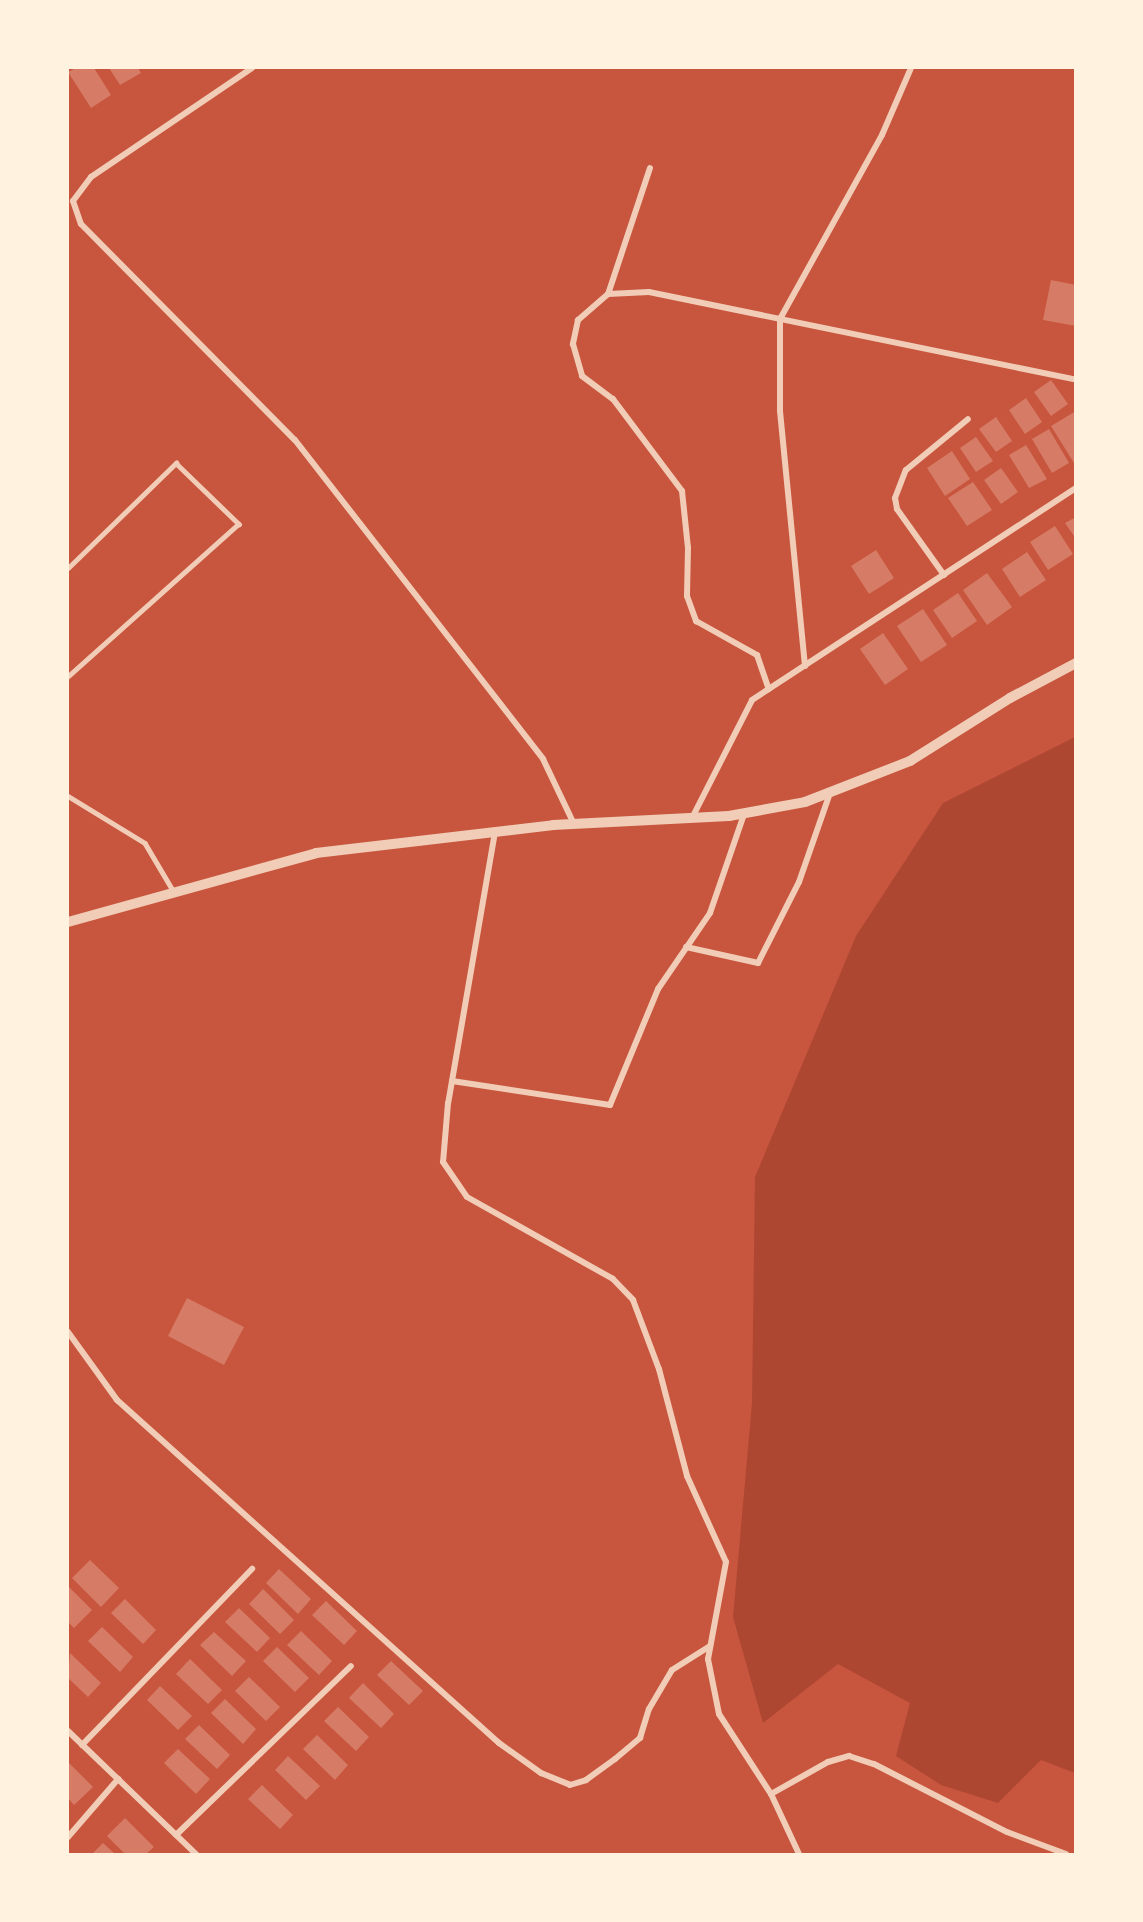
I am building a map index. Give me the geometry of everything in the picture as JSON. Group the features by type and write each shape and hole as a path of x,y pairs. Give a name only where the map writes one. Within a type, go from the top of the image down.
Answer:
{"street":[{"path":"252,68 92,177 73,201 81,224 295,440 543,759 574,824"},
{"path":"805,666 780,410 780,319 882,135 911,68"},
{"path":"650,168 608,294 578,320 573,344 582,376 613,399 682,491 688,548 687,596 696,621 757,656 769,689"},
{"path":"608,294 649,292 1076,380"},
{"path":"944,575 897,509 895,498 906,470 968,418"},
{"path":"692,818 752,700 1076,488"},
{"path":"68,922 316,853 574,824 744,813 805,802 910,760 1010,698 1076,663"},
{"path":"686,947 758,963 799,882 831,792"},
{"path":"452,1081 610,1105 658,989 710,913 744,813"},
{"path":"495,832 452,1081 443,1162 467,1197 613,1279 633,1300 659,1369 687,1476 726,1562 708,1659 719,1714 771,1794 800,1854"},
{"path":"68,1332 117,1400 500,1743 541,1773 570,1785 586,1780 615,1759 640,1738 649,1709 672,1670 710,1646"},
{"path":"82,1745 252,1569"},
{"path":"176,1835 351,1666"},
{"path":"68,1731 196,1854"},
{"path":"771,1794 828,1762 849,1756 1007,1832 1066,1854"},
{"path":"68,1837 118,1779"}],"lane":[{"path":"68,568 176,463 239,524 68,677"},
{"path":"68,796 145,843 174,892"}],"shaded area":[{"path":"1075,737 1075,1773 1041,1760 998,1803 941,1785 896,1756 910,1703 838,1664 763,1723 733,1617 752,1403 755,1177 856,936 943,803"}],"building":[{"path":"76,68 94,68 111,95 91,108 68,72"},
{"path":"109,68 138,68 141,73 120,85"},
{"path":"1051,280 1076,285 1076,326 1043,320"},
{"path":"1051,380 1068,404 1051,416 1034,392"},
{"path":"1026,398 1042,422 1025,434 1009,410"},
{"path":"1076,411 1076,463 1074,463 1051,426"},
{"path":"996,417 1012,441 996,452 979,429"},
{"path":"1049,429 1069,463 1052,473 1032,439"},
{"path":"976,437 993,461 976,472 960,448"},
{"path":"1026,445 1047,479 1029,488 1009,455"},
{"path":"952,451 970,479 945,496 927,468"},
{"path":"1001,468 1018,492 1001,504 984,480"},
{"path":"973,482 992,510 967,526 948,498"},
{"path":"1076,517 1076,539 1065,523"},
{"path":"1055,526 1073,554 1048,570 1030,542"},
{"path":"876,550 894,578 869,594 851,566"},
{"path":"1027,552 1046,580 1020,597 1002,569"},
{"path":"987,573 1012,607 987,625 963,590"},
{"path":"958,593 977,621 952,638 933,610"},
{"path":"923,609 947,645 921,662 897,626"},
{"path":"883,633 908,669 885,685 860,649"},
{"path":"187,1298 244,1327 224,1365 168,1336"},
{"path":"90,1560 119,1588 101,1607 72,1578"},
{"path":"279,1569 311,1599 298,1614 266,1583"},
{"path":"68,1586 92,1610 74,1628 68,1622"},
{"path":"263,1589 294,1620 280,1634 249,1604"},
{"path":"125,1599 156,1630 143,1644 111,1613"},
{"path":"326,1601 357,1631 344,1645 312,1615"},
{"path":"239,1608 270,1638 257,1652 225,1622"},
{"path":"102,1627 133,1657 120,1672 88,1641"},
{"path":"301,1631 332,1661 319,1675 287,1645"},
{"path":"214,1632 246,1661 232,1676 200,1645"},
{"path":"277,1647 309,1678 295,1692 263,1661"},
{"path":"70,1653 101,1683 88,1697 68,1678"},
{"path":"190,1659 222,1690 208,1704 176,1674"},
{"path":"391,1661 423,1691 409,1705 377,1675"},
{"path":"249,1677 280,1707 266,1721 235,1691"},
{"path":"363,1683 394,1714 381,1728 349,1698"},
{"path":"160,1686 192,1716 178,1730 147,1700"},
{"path":"225,1699 256,1729 243,1744 211,1713"},
{"path":"338,1707 369,1737 356,1751 324,1721"},
{"path":"199,1725 230,1755 217,1769 185,1739"},
{"path":"317,1735 348,1765 335,1780 303,1749"},
{"path":"178,1749 210,1779 196,1794 164,1763"},
{"path":"288,1756 320,1786 306,1800 275,1770"},
{"path":"68,1762 93,1787 74,1805 68,1798"},
{"path":"262,1785 293,1815 280,1829 248,1799"},
{"path":"125,1818 154,1847 146,1854 125,1854 107,1836"},
{"path":"103,1843 115,1854 92,1854"}]}
